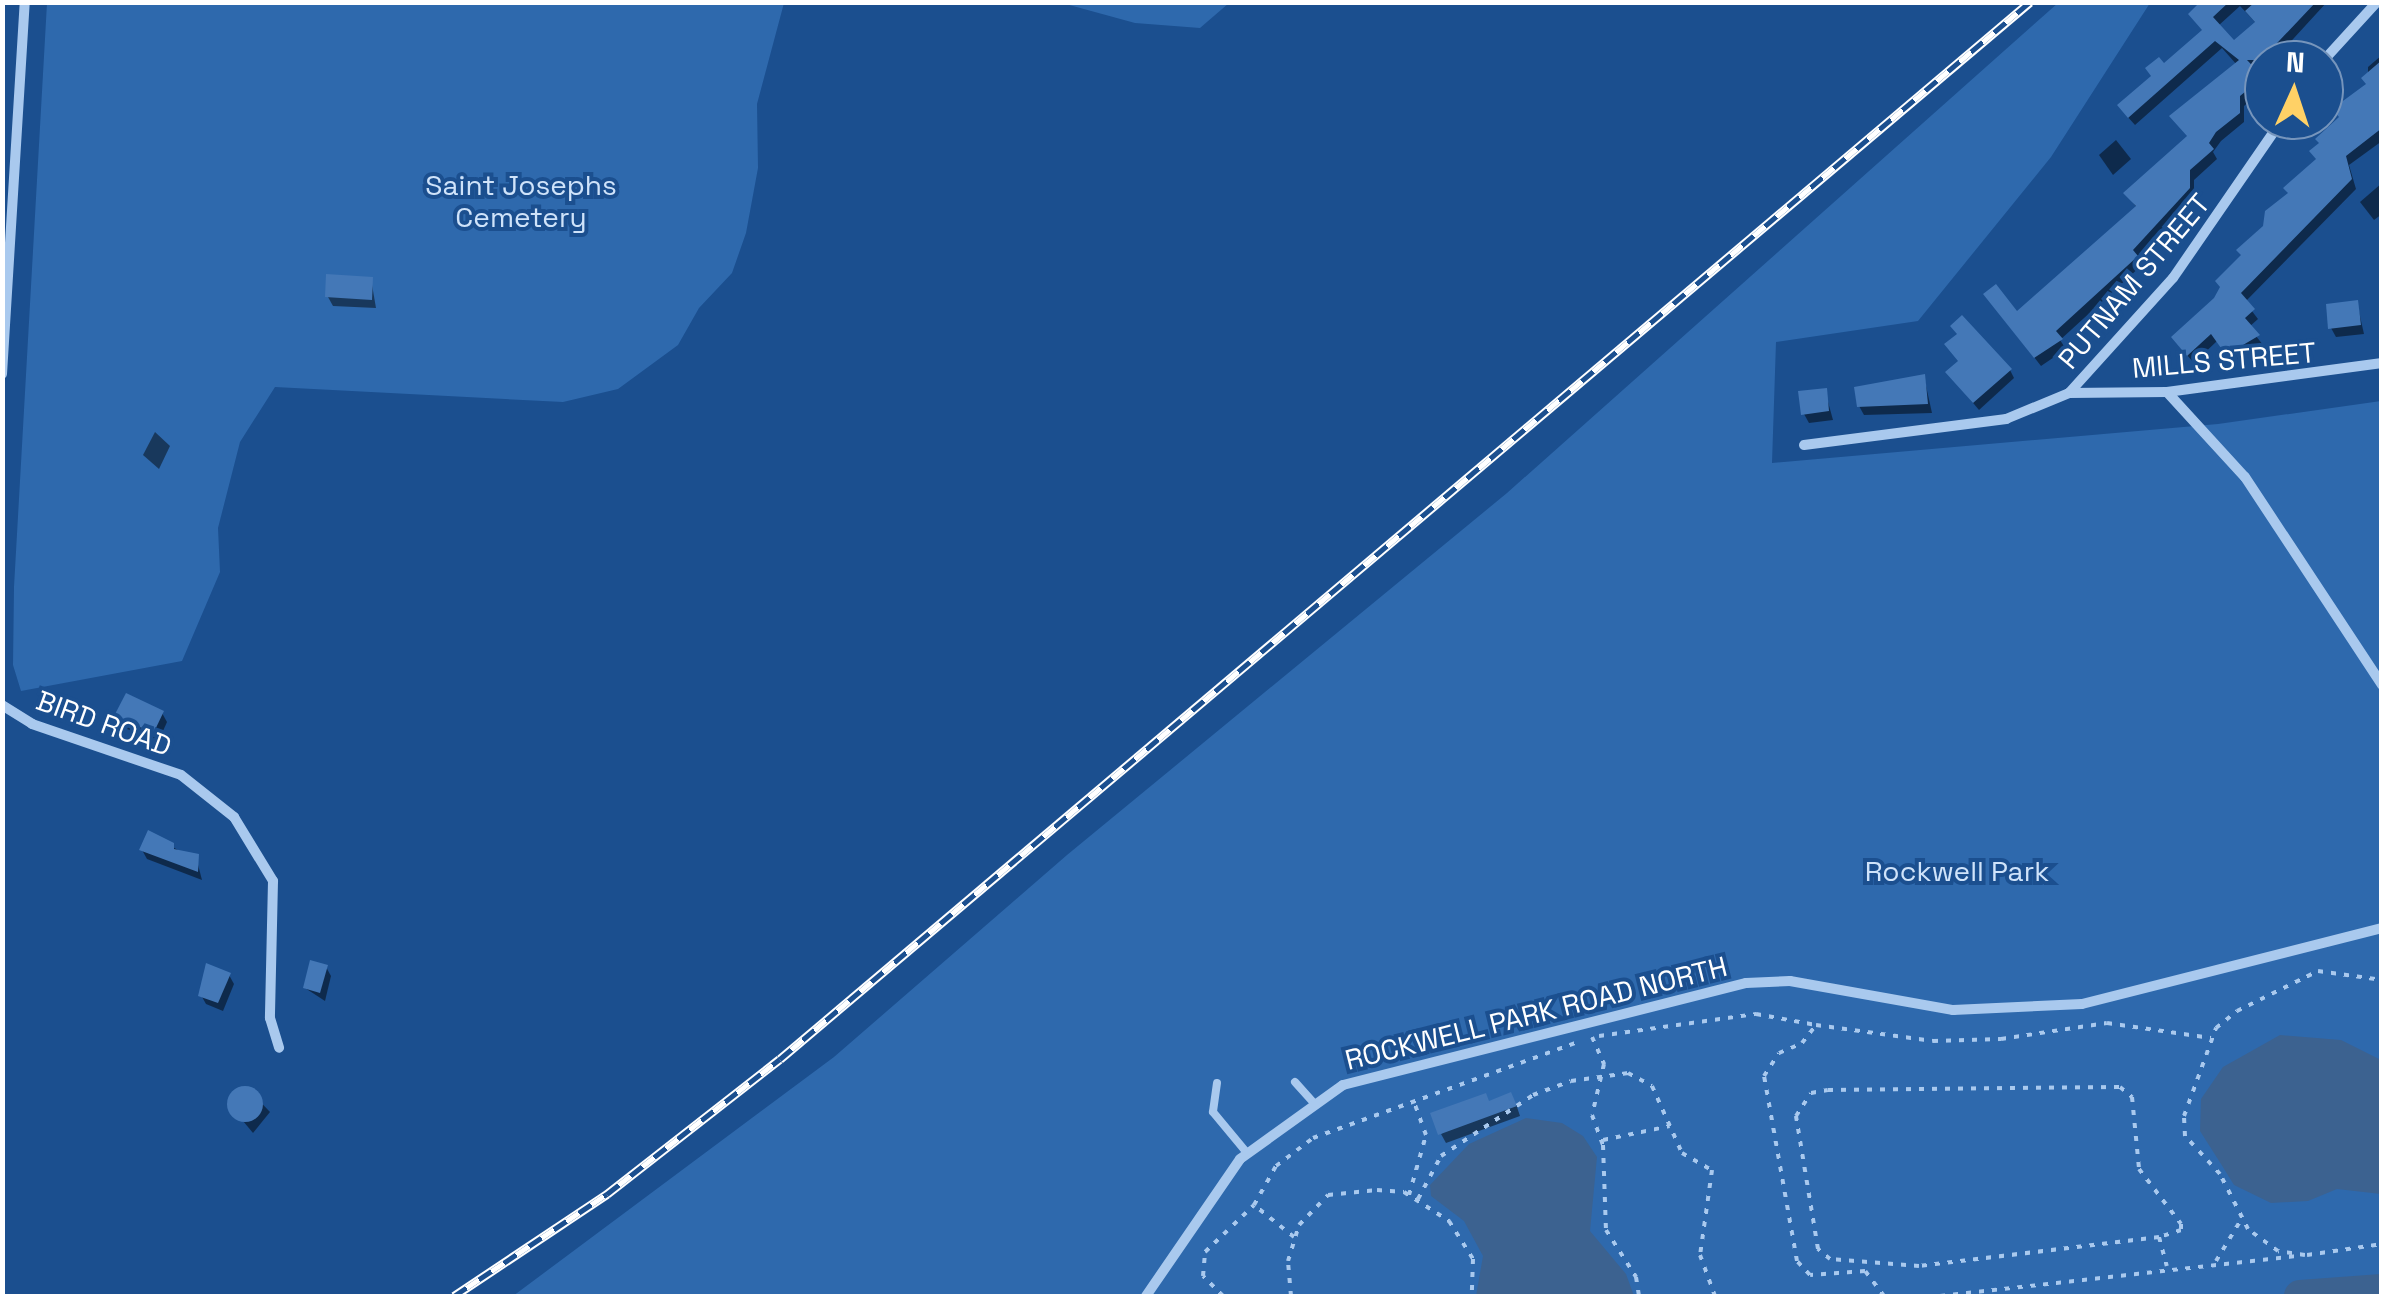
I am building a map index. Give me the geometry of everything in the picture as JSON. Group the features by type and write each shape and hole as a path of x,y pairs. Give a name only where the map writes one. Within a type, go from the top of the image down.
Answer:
{"street":[{"path":"2,374 25,2"},
{"path":"2343,40 2378,2"},
{"name":"PUTNAM STREET","path":"1804,445 2006,420 2070,393 2173,278 2268,140"},
{"name":"MILLS STREET","path":"2070,393 2167,392 2382,363"},
{"path":"2167,392 2246,477 2382,686"},
{"name":"BIRD ROAD","path":"2,705 32,724 181,775 234,816 273,882 270,1018 279,1048"},
{"name":"ROCKWELL PARK ROAD NORTH","path":"1146,1296 1248,1153 1312,1102 1397,1070 1746,983 1790,981 1953,1010 2082,1004 2382,928"}],"lane":[{"path":"1295,1082 1312,1102"},
{"path":"1217,1083 1214,1112 1248,1153"}],"path":[{"path":"2305,1255 2278,1250 2242,1218 2220,1174 2185,1136 2184,1116 2212,1038 2237,1011 2318,971 2382,980"},
{"path":"1222,1296 1204,1276 1205,1252 1254,1205 1276,1166 1313,1138 1415,1105 1592,1037 1756,1014 1934,1041 2001,1040 2107,1023 2212,1038"},
{"path":"1816,1025 1802,1044 1768,1063 1766,1088 1797,1261 1810,1275 1865,1271 1884,1296"},
{"path":"1592,1037 1604,1074 1592,1116 1603,1140 1606,1230 1636,1277 1639,1296"},
{"path":"1418,1199 1441,1156 1551,1086 1604,1074 1628,1073 1652,1086 1682,1153 1712,1170 1700,1255 1714,1296"},
{"path":"2120,1087 2132,1097 2139,1169 2181,1224 2180,1230 2159,1236 1919,1266 1850,1264 1820,1256 1796,1116 1811,1093 2120,1087"},
{"path":"1409,1194 1426,1135 1415,1105"},
{"path":"1603,1140 1670,1126"},
{"path":"1290,1296 1294,1237 1328,1195 1409,1194 1449,1221 1473,1258 1472,1296"},
{"path":"1254,1205 1294,1237"},
{"path":"2216,1262 2242,1218"},
{"path":"2159,1236 2167,1266"},
{"path":"1940,1296 2167,1266 2305,1255 2382,1244"},
{"path":"1850,1264 1850,1272"}],"green space":[{"name":"Saint Josephs Cemetery","path":"47,3 784,3 757,104 758,168 746,233 732,273 699,308 678,345 618,389 563,402 275,387 240,442 218,528 220,572 182,661 21,691 13,665 14,587"},
{"path":"1062,3 1229,3 1200,28 1135,23"},
{"name":"Rockwell Park","path":"2058,3 2150,3 2051,157 1918,321 1776,342 1772,463 2218,424 2381,401 2381,1296 513,1296 834,1057 1067,855 1507,493"}],"shaded area":[{"path":"2280,1035 2341,1040 2381,1060 2381,1194 2337,1189 2308,1201 2271,1203 2234,1185 2200,1131 2201,1099 2223,1067"},
{"path":"1526,1118 1562,1123 1583,1136 1597,1157 1590,1231 1626,1274 1634,1296 1476,1296 1483,1256 1464,1221 1431,1196 1430,1185 1469,1144"}],"building":[{"path":"2200,2 2229,2 2213,17 2234,40 2255,22 2245,11 2255,2 2316,2 2280,40 2244,40 2240,113 2216,132 2209,143 2214,149 2190,170 2190,188 2133,250 2138,256 2056,331 2063,339 2034,358 1983,294 1996,284 2017,311 2136,206 2123,193 2187,136 2169,116 2239,60 2215,41 2128,118 2117,105 2151,76 2145,68 2159,57 2164,63 2202,30 2188,14"},
{"path":"2382,60 2382,128 2346,156 2352,179 2241,293 2255,309 2245,318 2260,335 2226,355 2211,334 2187,356 2171,337 2214,298 2220,287 2215,281 2241,255 2236,250 2263,226 2265,211 2288,193 2283,188 2316,159 2309,151 2319,143 2316,140 2344,140 2344,100 2366,84 2361,78"},
{"path":"326,274 373,277 372,300 325,297"},
{"path":"2358,300 2361,325 2328,329 2326,304"},
{"path":"1962,315 2012,369 1973,403 1945,372 1958,361 1944,344 1957,334 1950,326"},
{"path":"1925,374 1928,404 1857,407 1854,387"},
{"path":"1827,388 1829,411 1801,415 1798,391"},
{"path":"126,693 164,711 154,732 113,718"},
{"path":"148,830 174,843 174,849 199,854 198,872 139,850"},
{"path":"310,960 328,965 320,993 303,988"},
{"path":"206,963 231,973 218,1003 198,996"},
{"path":"245,1086 257,1092 263,1104 257,1116 245,1122 233,1116 227,1104 233,1092"},
{"path":"1511,1092 1517,1106 1438,1135 1430,1113 1486,1093 1489,1101"}],"waterway":[{"path":"2300,1296 2382,1290"}],"railway":[{"path":"454,1296 607,1194 780,1059 2030,2"}]}
